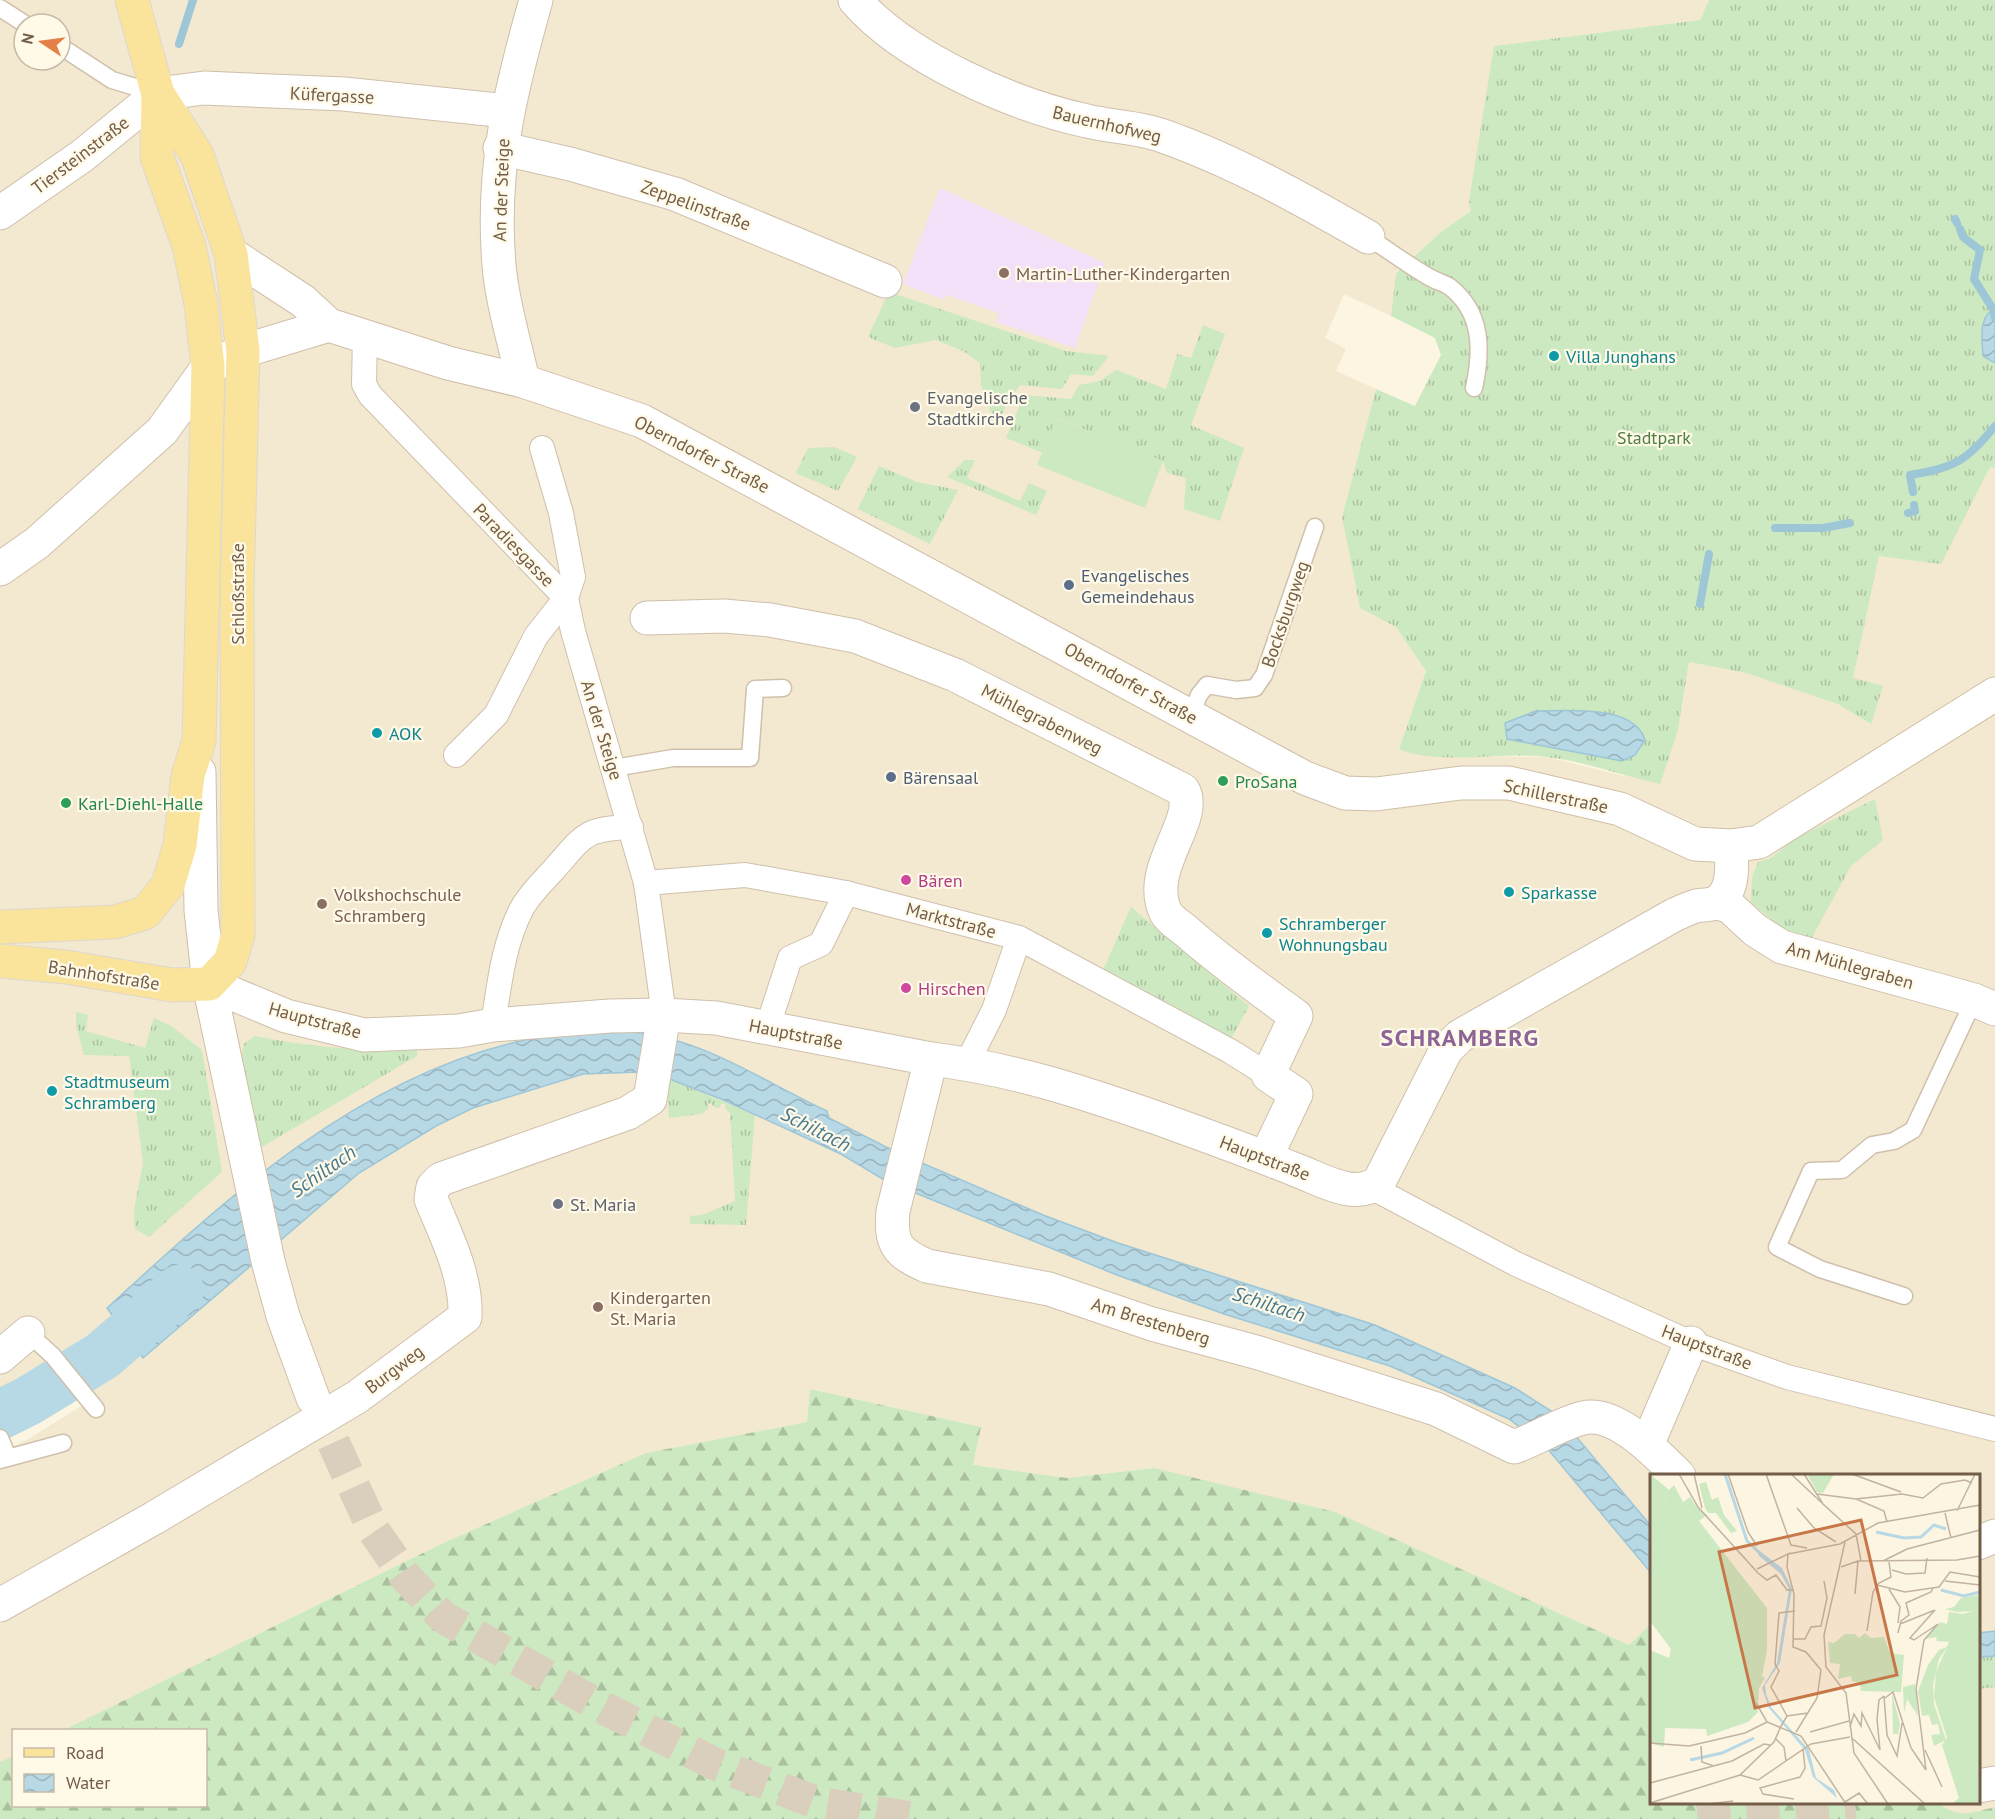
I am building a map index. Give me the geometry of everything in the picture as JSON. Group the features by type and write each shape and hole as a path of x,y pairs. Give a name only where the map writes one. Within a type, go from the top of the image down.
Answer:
{"main road":[{"path":"132,0 158,94 197,155 231,254"},
{"name":"Schloßstraße","path":"158,94 158,157 189,246 201,304 208,367 199,741"},
{"name":"Schloßstraße","path":"208,984 230,962 238,935 237,591 243,351 231,254"},
{"path":"0,927 114,922 145,913 168,885 180,845 188,775 199,741"},
{"name":"Bahnhofstraße","path":"0,961 66,967 172,985 208,984"}],"street":[{"name":"An der Steige","path":"523,381 499,266 500,148 507,111 536,0"},
{"name":"Bauernhofweg","path":"855,0 865,11 914,50 980,84 1020,102 1085,121 1162,135 1294,194 1368,237"},
{"name":"Küfergasse","path":"158,94 204,88 344,94 507,111"},
{"name":"Tiersteinstraße","path":"0,213 82,156 158,94"},
{"name":"Zeppelinstraße","path":"500,148 570,164 675,194 885,281"},
{"name":"Oberndorfer Straße","path":"231,254 303,301 328,326 448,363 523,381 642,421 1305,778"},
{"path":"0,569 37,543 162,431 208,367 243,351 328,326"},
{"name":"Paradiesgasse","path":"365,336 364,375 370,395 566,598 536,636 496,715 456,755"},
{"name":"An der Steige","path":"542,448 561,513 573,577 566,598 646,883 663,1024"},
{"name":"Mühlegrabenweg","path":"647,618 723,616 770,620 855,636 955,675 1183,790 1186,796 1186,810 1162,873 1161,898 1167,915 1210,952 1296,1016 1268,1075"},
{"name":"Schillerstraße","path":"1305,778 1345,793 1376,794 1461,783 1509,783 1620,809 1695,844 1731,846 1759,842 1995,694"},
{"name":"Schloßstraße","path":"199,741 201,910 208,984 268,1261 283,1316 313,1398"},
{"path":"493,1025 504,957 521,910 533,892 576,842 588,833 601,828 631,827"},
{"path":"1371,1187 1379,1182 1446,1050 1460,1036 1674,915 1716,903 1730,880 1731,846"},
{"name":"Marktstraße","path":"646,883 746,875 846,893 1019,938 1230,1051 1268,1075"},
{"path":"766,1029 790,958 821,944 846,893"},
{"name":"Am Mühlegraben","path":"1716,903 1730,906 1755,930 1782,947 1985,1005"},
{"path":"967,1063 994,1010 1019,938"},
{"name":"Hauptstraße","path":"208,984 286,1016 364,1035 459,1031 493,1025 663,1024 716,1018 931,1059 967,1063 1065,1085 1266,1157 1345,1189 1371,1187 1516,1264 1690,1343 1787,1377 1995,1430"},
{"name":"Burgweg","path":"0,1605 357,1397 465,1317 465,1295 431,1199 433,1187 441,1179 628,1113 650,1091 663,1024"},
{"name":"Am Brestenberg","path":"931,1059 897,1193 892,1231 897,1248 909,1258 927,1266 1049,1289 1152,1324 1259,1353 1436,1409 1514,1447 1584,1418 1614,1423 1647,1445"},
{"path":"1266,1157 1296,1094 1268,1075"},
{"path":"0,1357 28,1333"},
{"path":"1677,1474 1647,1445 1690,1343"},
{"path":"1980,1542 1995,1536"},
{"path":"1980,1786 1995,1783"}],"lane":[{"path":"72,54 112,80 158,94"},
{"path":"1368,237 1430,278 1449,286 1461,297 1475,319 1480,345 1474,388"},
{"name":"Bocksburgweg","path":"1191,715 1199,695 1207,685 1236,690 1255,688 1264,675 1315,527"},
{"path":"614,768 673,758 750,758 755,689 783,688"},
{"path":"1904,1296 1820,1269 1777,1247 1811,1171 1842,1170 1872,1145 1894,1141 1913,1130 1985,1005"},
{"path":"28,1333 53,1356 96,1409"},
{"path":"0,1438 4,1459 63,1443"}],"shaded area":[{"path":"0,0 1709,0 1700,20 1495,46 1469,201 1471,211 1441,232 1396,272 1391,316 1344,294 1325,338 1346,349 1336,371 1376,389 1342,517 1360,608 1396,627 1426,671 1399,749 1423,755 1547,757 1624,776 1678,730 1689,662 1746,673 1839,704 1870,724 1853,678 1879,555 1990,467 1995,468 1995,1807 1969,1813 1951,1813 1938,1804 1980,1804 1980,1474 1650,1474 1650,1625 1629,1645 1503,1589 1154,1468 1067,1478 973,1465 981,1427 810,1389 807,1422 646,1453 439,1545 66,1729 12,1729 12,1756 0,1762 0,1453 30,1438 83,1405 49,1364 0,1388"},
{"name":"Martin-Luther-Kindergarten","path":"940,188 1105,263 1075,348 996,322 999,313 946,295 944,300 903,284"}],"green space":[{"name":"Stadtpark","path":"1709,0 1995,0 1995,468 1990,467 1941,564 1879,556 1853,678 1883,686 1871,724 1838,704 1746,673 1689,662 1678,730 1660,784 1589,765 1547,757 1432,757 1399,749 1426,671 1396,627 1360,608 1342,517 1376,389 1415,406 1441,355 1435,338 1391,316 1396,273 1441,232 1471,211 1469,201 1494,46 1700,20"},
{"path":"889,292 1066,351 1109,356 1093,376 1071,374 1062,389 1020,385 1008,401 997,428 981,386 980,363 963,351 936,340 895,348 868,337"},
{"path":"1203,325 1225,334 1191,425 1244,448 1220,521 1184,509 1186,478 1167,473 1163,461 1057,418 1043,453 1006,438 1024,395 1071,399 1079,385 1100,381 1116,370 1166,389 1177,354 1191,358"},
{"path":"1056,418 1163,461 1145,508 1037,465"},
{"path":"834,447 857,457 838,491 796,473 808,448"},
{"path":"965,460 975,460 967,478 1020,501 1029,483 1047,491 1036,515 947,477"},
{"path":"879,466 917,482 958,490 930,544 858,509"},
{"path":"1875,799 1883,840 1851,866 1811,939 1780,927 1751,902 1752,877 1758,862 1769,859 1798,837"},
{"path":"1131,907 1249,1006 1231,1039 1103,970"},
{"path":"76,1012 88,1015 86,1031 145,1048 154,1018 171,1026 202,1050 222,1172 149,1237 135,1229 134,1210 143,1163 129,1056 84,1055 76,1025"},
{"path":"255,1036 336,1048 417,1049 417,1056 260,1148 241,1059 244,1044"},
{"path":"667,1078 755,1115 746,1225 690,1224 690,1216 702,1215 735,1201 730,1113 725,1108 725,1104 721,1104 720,1108 714,1107 711,1103 702,1114 669,1118"},
{"path":"810,1389 981,1427 973,1465 1067,1478 1154,1468 1335,1512 1629,1645 1650,1625 1650,1804 1939,1804 1958,1813 1971,1813 1995,1807 1995,1819 0,1819 0,1762 12,1756 12,1807 207,1807 207,1729 66,1729 439,1545 646,1453 807,1422"},
{"path":"1995,1656 1995,1687 1980,1689 1980,1657"}],"water":[{"path":"1995,308 1995,363 1983,356 1982,335 1983,322"},
{"path":"1536,711 1581,711 1614,715 1628,720 1638,728 1645,740 1635,755 1622,761 1507,739 1505,723"},
{"path":"629,1032 656,1036 707,1051 827,1111 829,1118 894,1151 1043,1215 1118,1243 1375,1325 1515,1388 1559,1416 1650,1525 1650,1572 1547,1448 1509,1419 1390,1366 1224,1314 1117,1275 886,1181 841,1154 721,1099 667,1078 639,1072 583,1074 473,1108 436,1126 359,1173 143,1358 107,1308 246,1186 295,1148 347,1114 400,1084 457,1060 530,1039 586,1033"},
{"path":"1995,1631 1995,1656 1980,1657 1980,1633"}],"waterway":[{"path":"179,44 193,0"},
{"path":"1955,219 1957,223"},
{"path":"1960,229 1963,237 1980,250 1974,279 1993,309 1995,318"},
{"path":"1913,492 1910,475 1938,469 1958,461 1976,448 1995,426"},
{"path":"1908,513 1915,511 1914,505"},
{"path":"1775,528 1823,528 1850,523"},
{"path":"1700,604 1709,554"},
{"name":"Schiltach","path":"0,1415 28,1401 102,1356 179,1290"}],"tunnel":[{"path":"313,1398 374,1531 405,1576 443,1617 594,1703 715,1764 818,1803 917,1819"},
{"path":"1698,1819 1837,1804"}],"place":[{"name":"Martin-Luther-Kindergarten","path":"1004,273"},
{"name":"Villa Junghans","path":"1554,356"},
{"name":"Evangelische Stadtkirche","path":"915,407"},
{"name":"Evangelisches Gemeindehaus","path":"1069,585"},
{"name":"AOK","path":"377,733"},
{"name":"Bärensaal","path":"891,777"},
{"name":"ProSana","path":"1223,781"},
{"name":"Karl-Diehl-Halle","path":"66,803"},
{"name":"Bären","path":"906,880"},
{"name":"Sparkasse","path":"1509,892"},
{"name":"Volkshochschule Schramberg","path":"322,904"},
{"name":"Schramberger Wohnungsbau","path":"1267,933"},
{"name":"Hirschen","path":"906,988"},
{"name":"Stadtmuseum Schramberg","path":"52,1091"},
{"name":"St. Maria","path":"558,1204"},
{"name":"Kindergarten St. Maria","path":"598,1307"}],"district":[{"name":"SCHRAMBERG","path":"1460,1037"}]}
